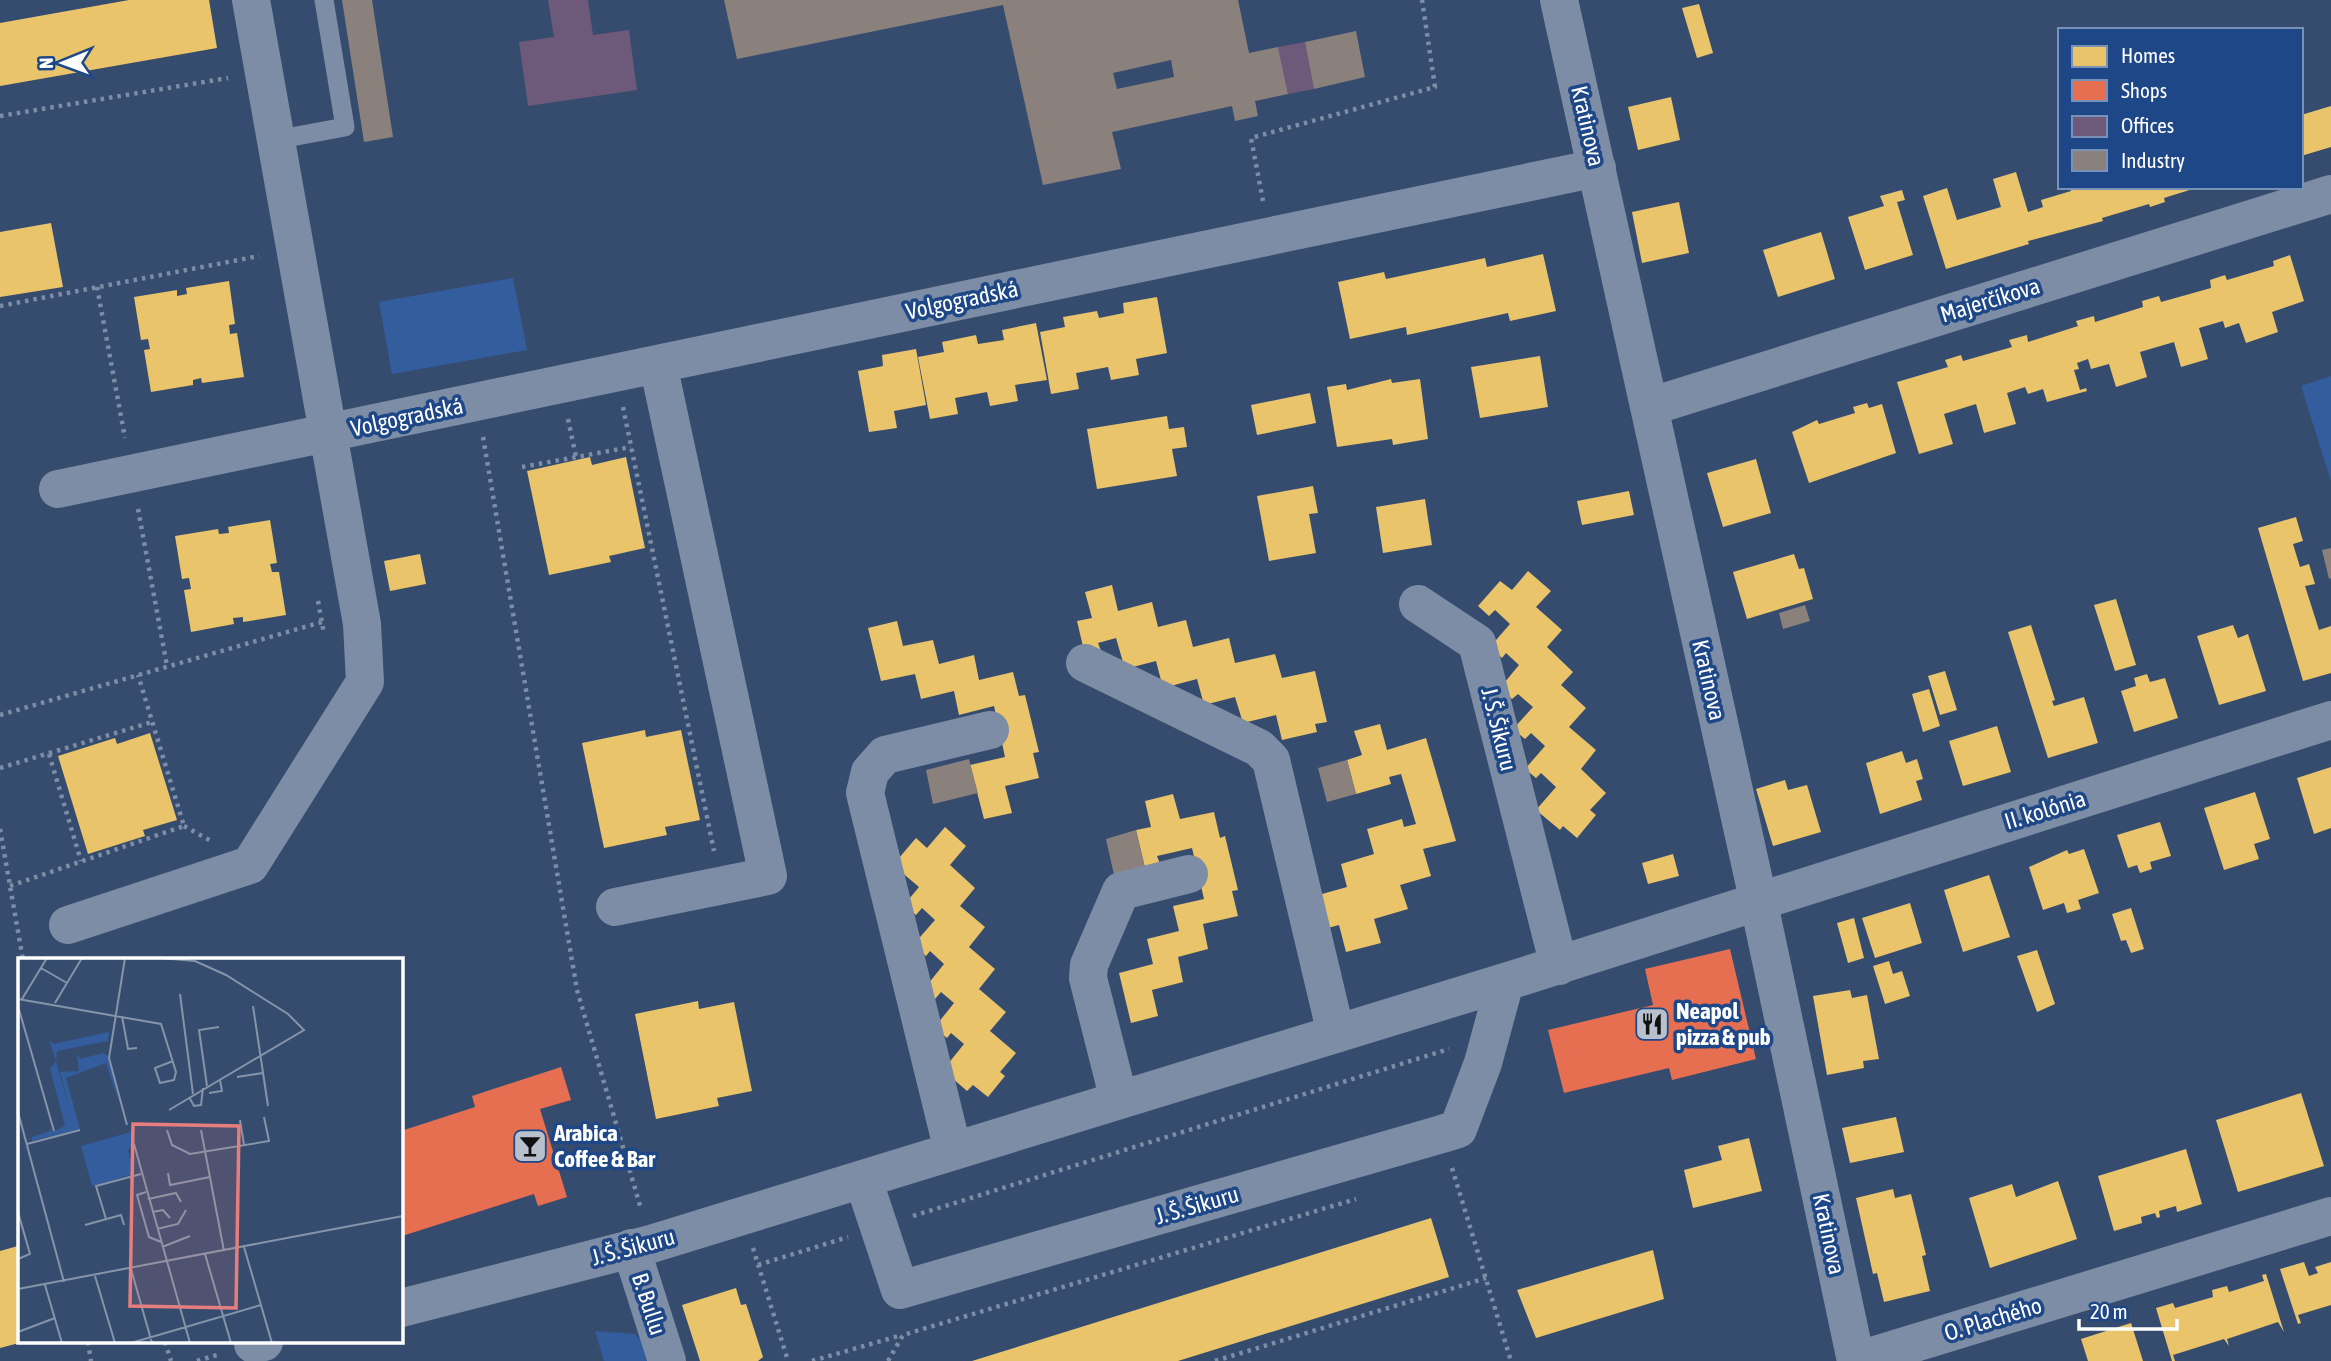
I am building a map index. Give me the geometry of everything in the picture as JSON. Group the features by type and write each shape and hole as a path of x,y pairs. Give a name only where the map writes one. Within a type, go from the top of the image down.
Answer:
{"street":[{"name":"Volgogradská","path":"68,925 250,864 365,682 362,625 251,0"},
{"name":"Kratinova","path":"1559,0 1758,899 1856,1361"},
{"name":"Volgogradská","path":"58,489 1597,167"},
{"name":"Majerčíkova","path":"1649,407 2331,194"},
{"path":"615,908 768,876 658,364"},
{"name":"J. Š. Šikuru","path":"1418,604 1477,643 1559,965"},
{"path":"1085,663 1259,747 1271,760 1336,1034"},
{"name":"II. kolónia","path":"1758,899 2331,720"},
{"path":"953,1151 865,793 870,772 885,755 990,730"},
{"path":"1119,1100 1088,978 1089,965 1121,891 1188,874"},
{"name":"J. Š. Šikuru","path":"402,1308 641,1246 743,1216 1505,982 1758,899"},
{"name":"J. Š. Šikuru","path":"863,1179 900,1290 1442,1134 1458,1129 1490,1036 1505,982"},
{"name":"O. Plachého","path":"1856,1361 2331,1216"},
{"name":"B. Bullu","path":"641,1246 667,1361"}],"lane":[{"path":"275,140 345,127 324,0"}],"path":[{"path":"1270,236 1251,138 1435,87 1422,0"},
{"path":"0,116 228,78"},
{"path":"0,306 259,256"},
{"path":"615,372 721,886"},
{"path":"477,402 577,990 641,1246"},
{"path":"522,467 631,447"},
{"path":"0,715 322,622"},
{"path":"10,886 184,826 138,675"},
{"path":"0,768 152,722"},
{"path":"49,754 81,861"},
{"path":"0,829 23,958"},
{"path":"758,1265 1490,1036"},
{"path":"1442,1134 1511,1361"},
{"path":"1440,1174 1453,1170"},
{"path":"812,1361 1362,1198"},
{"path":"743,1216 788,1361"},
{"path":"1215,1361 1486,1278"},
{"path":"888,1361 903,1335"},
{"path":"166,1344 171,1361"}],"shaded area":[{"path":"513,278 527,350 392,374 379,302"},
{"path":"2331,376 2331,481 2301,386"},
{"path":"595,1331 635,1334 651,1351 649,1361 604,1361"}],"building: Homes":[{"path":"129,0 209,0 217,48 0,86 0,23"},
{"path":"1699,4 1713,53 1697,58 1682,8"},
{"path":"1671,97 1680,140 1638,150 1628,107"},
{"path":"2331,106 2331,147 2303,155 2303,114"},
{"path":"2016,172 2028,212 2043,207 2041,200 2070,189 2193,189 2164,198 2165,202 2150,207 2149,204 2102,218 2103,221 2028,241 2029,244 1946,269 1923,196 1947,188 1957,220 2001,207 1993,179"},
{"path":"1902,190 1905,200 1897,202 1913,255 1865,270 1848,217 1884,206 1880,196"},
{"path":"1679,202 1689,253 1642,263 1632,212"},
{"path":"51,223 63,287 0,297 0,232"},
{"path":"1821,232 1835,279 1778,297 1763,250"},
{"path":"1543,254 1556,311 1510,321 1508,313 1407,335 1406,327 1350,339 1338,282 1384,272 1386,279 1485,258 1487,267"},
{"path":"2290,255 2304,301 2272,312 2278,332 2246,343 2239,323 2225,328 2223,321 2199,328 2208,359 2181,367 2174,342 2140,352 2147,377 2116,387 2109,364 2091,369 2088,359 2077,363 2079,369 2074,370 2080,390 2086,388 2087,391 2047,402 2043,389 2028,394 2025,387 2007,393 2016,424 1984,433 1976,404 1944,414 1953,444 1919,454 1897,382 1948,367 1945,360 1961,355 1963,361 2012,347 2009,340 2027,335 2028,342 2078,326 2076,321 2094,316 2095,322 2143,307 2142,301 2159,296 2161,302 2211,288 2210,280 2225,275 2227,280 2274,266 2273,261"},
{"path":"229,281 235,324 229,325 230,334 237,333 244,377 202,383 201,378 193,380 193,385 151,392 144,350 150,349 148,339 141,340 134,297 177,290 177,296 187,294 186,288"},
{"path":"1157,297 1167,353 1136,359 1139,375 1111,380 1108,367 1076,373 1079,389 1051,394 1040,332 1065,327 1063,317 1097,311 1099,318 1124,313 1123,303"},
{"path":"1036,323 1047,380 1015,385 1018,401 990,406 987,392 955,398 958,414 930,419 918,357 944,352 942,342 976,335 978,344 1004,340 1002,330"},
{"path":"916,349 926,405 894,411 897,428 869,432 858,371 883,366 882,355"},
{"path":"1540,356 1548,407 1480,418 1471,367"},
{"path":"1391,379 1392,383 1420,379 1428,439 1393,445 1392,439 1337,447 1327,387 1346,384 1347,390"},
{"path":"1310,393 1316,423 1257,435 1251,405"},
{"path":"1867,403 1869,408 1882,404 1896,453 1809,483 1792,432 1817,420 1819,424 1855,413 1853,407"},
{"path":"1167,416 1169,429 1184,427 1187,447 1172,449 1177,476 1097,489 1087,429"},
{"path":"590,457 592,465 626,457 645,548 609,556 611,562 549,575 527,471"},
{"path":"1756,459 1771,513 1723,527 1707,473"},
{"path":"1313,486 1318,513 1309,514 1316,553 1269,561 1257,496"},
{"path":"1629,491 1634,515 1582,525 1577,501"},
{"path":"1425,499 1432,545 1383,553 1376,507"},
{"path":"2296,517 2303,541 2293,544 2300,567 2309,564 2315,584 2305,586 2319,630 2331,626 2331,673 2303,681 2258,528"},
{"path":"270,520 277,563 270,564 272,572 279,572 286,615 243,622 243,617 233,618 234,624 191,632 184,590 191,589 189,578 182,579 175,536 218,529 219,534 229,533 228,527"},
{"path":"420,554 426,584 390,591 384,561"},
{"path":"1794,554 1799,569 1804,568 1813,599 1747,619 1733,572"},
{"path":"1528,571 1551,591 1536,607 1562,630 1547,647 1573,672 1561,685 1586,708 1569,727 1596,750 1581,769 1606,793 1590,810 1596,815 1577,838 1563,826 1560,830 1536,810 1556,787 1541,773 1536,778 1525,769 1545,746 1531,733 1525,739 1513,729 1533,707 1518,694 1512,699 1500,688 1519,665 1506,653 1502,658 1490,647 1510,624 1495,610 1489,616 1478,606 1500,581 1512,590"},
{"path":"1112,585 1118,611 1152,602 1158,627 1186,620 1193,647 1229,638 1235,663 1275,654 1282,678 1315,671 1327,722 1315,724 1317,732 1282,740 1276,715 1243,723 1235,697 1204,705 1197,679 1163,688 1156,661 1125,669 1116,638 1098,643 1101,651 1085,655 1077,621 1092,618 1085,592"},
{"path":"2116,599 2136,665 2115,671 2094,605"},
{"path":"897,621 903,646 933,640 939,664 974,655 979,680 1013,672 1019,696 1025,695 1039,752 1033,753 1039,778 1005,786 1012,813 984,819 970,765 1005,757 994,706 959,715 954,691 921,699 915,674 881,681 868,628"},
{"path":"2031,625 2055,700 2052,701 2054,706 2084,697 2098,743 2048,758 2008,632"},
{"path":"2233,625 2238,638 2248,634 2266,691 2219,705 2197,636"},
{"path":"1945,671 1957,710 1940,715 1928,676"},
{"path":"2147,674 2150,682 2165,678 2178,718 2134,732 2121,691 2136,686 2134,678"},
{"path":"1929,689 1940,726 1923,732 1912,694"},
{"path":"1380,724 1387,750 1426,738 1456,841 1423,849 1431,876 1400,885 1408,909 1374,919 1381,943 1346,952 1339,925 1324,929 1315,896 1347,887 1341,864 1374,854 1367,829 1402,819 1404,827 1416,824 1401,774 1389,777 1391,784 1356,794 1347,760 1362,755 1354,731"},
{"path":"1997,726 2011,772 1963,786 1949,741"},
{"path":"645,730 646,737 681,730 700,820 665,827 667,835 604,848 582,743"},
{"path":"150,733 177,820 143,830 145,836 88,854 58,756 115,738 117,744"},
{"path":"1902,751 1906,763 1917,759 1923,779 1916,781 1922,800 1880,814 1866,763"},
{"path":"2331,767 2331,828 2314,834 2297,778"},
{"path":"1785,780 1788,790 1807,785 1821,832 1773,846 1756,789"},
{"path":"2255,792 2270,839 2254,844 2259,859 2224,870 2204,808"},
{"path":"1173,794 1180,819 1214,812 1220,838 1225,836 1238,890 1232,891 1238,916 1203,924 1208,949 1178,957 1183,982 1152,990 1158,1016 1131,1023 1119,973 1153,964 1147,939 1179,931 1173,906 1204,899 1192,848 1157,856 1160,864 1145,868 1136,830 1151,827 1145,801"},
{"path":"2160,822 2171,856 2150,862 2152,869 2140,873 2137,865 2128,868 2117,835"},
{"path":"945,827 966,846 950,865 975,888 960,906 985,927 969,947 995,969 979,989 1006,1012 990,1031 1016,1053 1000,1072 1005,1076 988,1097 973,1085 967,1091 943,1070 964,1044 951,1033 947,1038 934,1028 954,1003 941,992 935,999 924,989 944,964 930,951 926,956 913,945 935,920 922,908 916,915 904,905 919,887 893,865 916,838 927,848"},
{"path":"2084,849 2099,893 2078,900 2081,909 2067,913 2064,903 2043,910 2029,867 2067,850 2069,854"},
{"path":"1673,854 1679,876 1648,884 1642,863"},
{"path":"1989,875 2010,937 1963,952 1944,890"},
{"path":"1910,903 1922,943 1875,958 1862,918"},
{"path":"2131,908 2144,949 2131,953 2126,940 2121,941 2112,914"},
{"path":"1854,918 1864,958 1848,963 1837,923"},
{"path":"2037,950 2055,1004 2037,1012 2017,956"},
{"path":"1889,961 1893,974 1902,971 1910,996 1885,1004 1873,966"},
{"path":"1850,990 1852,998 1867,995 1879,1059 1863,1061 1864,1068 1827,1075 1813,996"},
{"path":"698,1001 699,1009 734,1002 752,1091 717,1098 719,1106 656,1119 635,1014"},
{"path":"2301,1093 2324,1166 2238,1192 2216,1120"},
{"path":"1896,1117 1904,1152 1850,1163 1842,1128"},
{"path":"1749,1138 1762,1191 1693,1208 1684,1170 1722,1160 1718,1146"},
{"path":"2186,1149 2202,1204 2177,1212 2176,1206 2159,1211 2160,1217 2157,1218 2155,1213 2141,1217 2142,1223 2114,1231 2098,1176"},
{"path":"2058,1181 2077,1239 1990,1268 1969,1198 2012,1184 2016,1197"},
{"path":"1893,1189 1895,1198 1911,1194 1926,1255 1922,1256 1930,1291 1884,1302 1877,1273 1873,1274 1856,1198"},
{"path":"1431,1218 1449,1277 1178,1361 972,1361"},
{"path":"18,1246 18,1343 0,1348 0,1251"},
{"path":"1653,1250 1664,1299 1536,1338 1517,1290"},
{"path":"2304,1262 2309,1276 2318,1273 2315,1267 2331,1262 2331,1305 2298,1315 2301,1323 2298,1324 2280,1269"},
{"path":"2266,1274 2284,1332 2278,1322 2227,1339 2229,1346 2224,1339 2173,1355 2175,1361 2172,1361 2156,1308 2173,1303 2175,1308 2213,1297 2212,1290 2227,1286 2229,1292 2264,1281 2262,1275"},
{"path":"736,1288 741,1305 746,1304 763,1357 758,1361 700,1361 682,1305"},
{"path":"2131,1323 2143,1361 2088,1361 2081,1339"}],"building: Shops":[{"path":"1730,949 1756,1059 1672,1080 1669,1068 1564,1093 1548,1030 1653,1005 1645,969"},
{"path":"561,1067 571,1100 540,1109 567,1197 538,1206 534,1194 402,1236 402,1131 475,1107 472,1096"}],"building: Offices":[{"path":"548,0 588,0 593,35 629,30 637,90 528,106 519,42 554,37"},
{"path":"1305,42 1314,89 1288,94 1278,47"}],"building: Industry":[{"path":"342,0 372,0 393,137 364,142"},
{"path":"724,0 1238,0 1249,53 1278,47 1288,94 1255,101 1258,116 1235,121 1232,106 1112,132 1121,169 1043,185 1003,5 737,59","holes":["1171,60 1174,77 1117,89 1113,73"]},
{"path":"1356,31 1365,77 1314,89 1305,42"},
{"path":"2331,548 2331,578 2329,579 2322,550"},
{"path":"1805,605 1810,621 1783,629 1779,613"},
{"path":"969,759 978,793 933,804 926,770"},
{"path":"1347,760 1356,794 1327,802 1318,768"},
{"path":"1136,830 1145,868 1114,875 1106,839"}],"place":[{"name":"Neapol pizza & pub","path":"1652,1024"},
{"name":"Arabica Coffee & Bar","path":"530,1146"}]}
